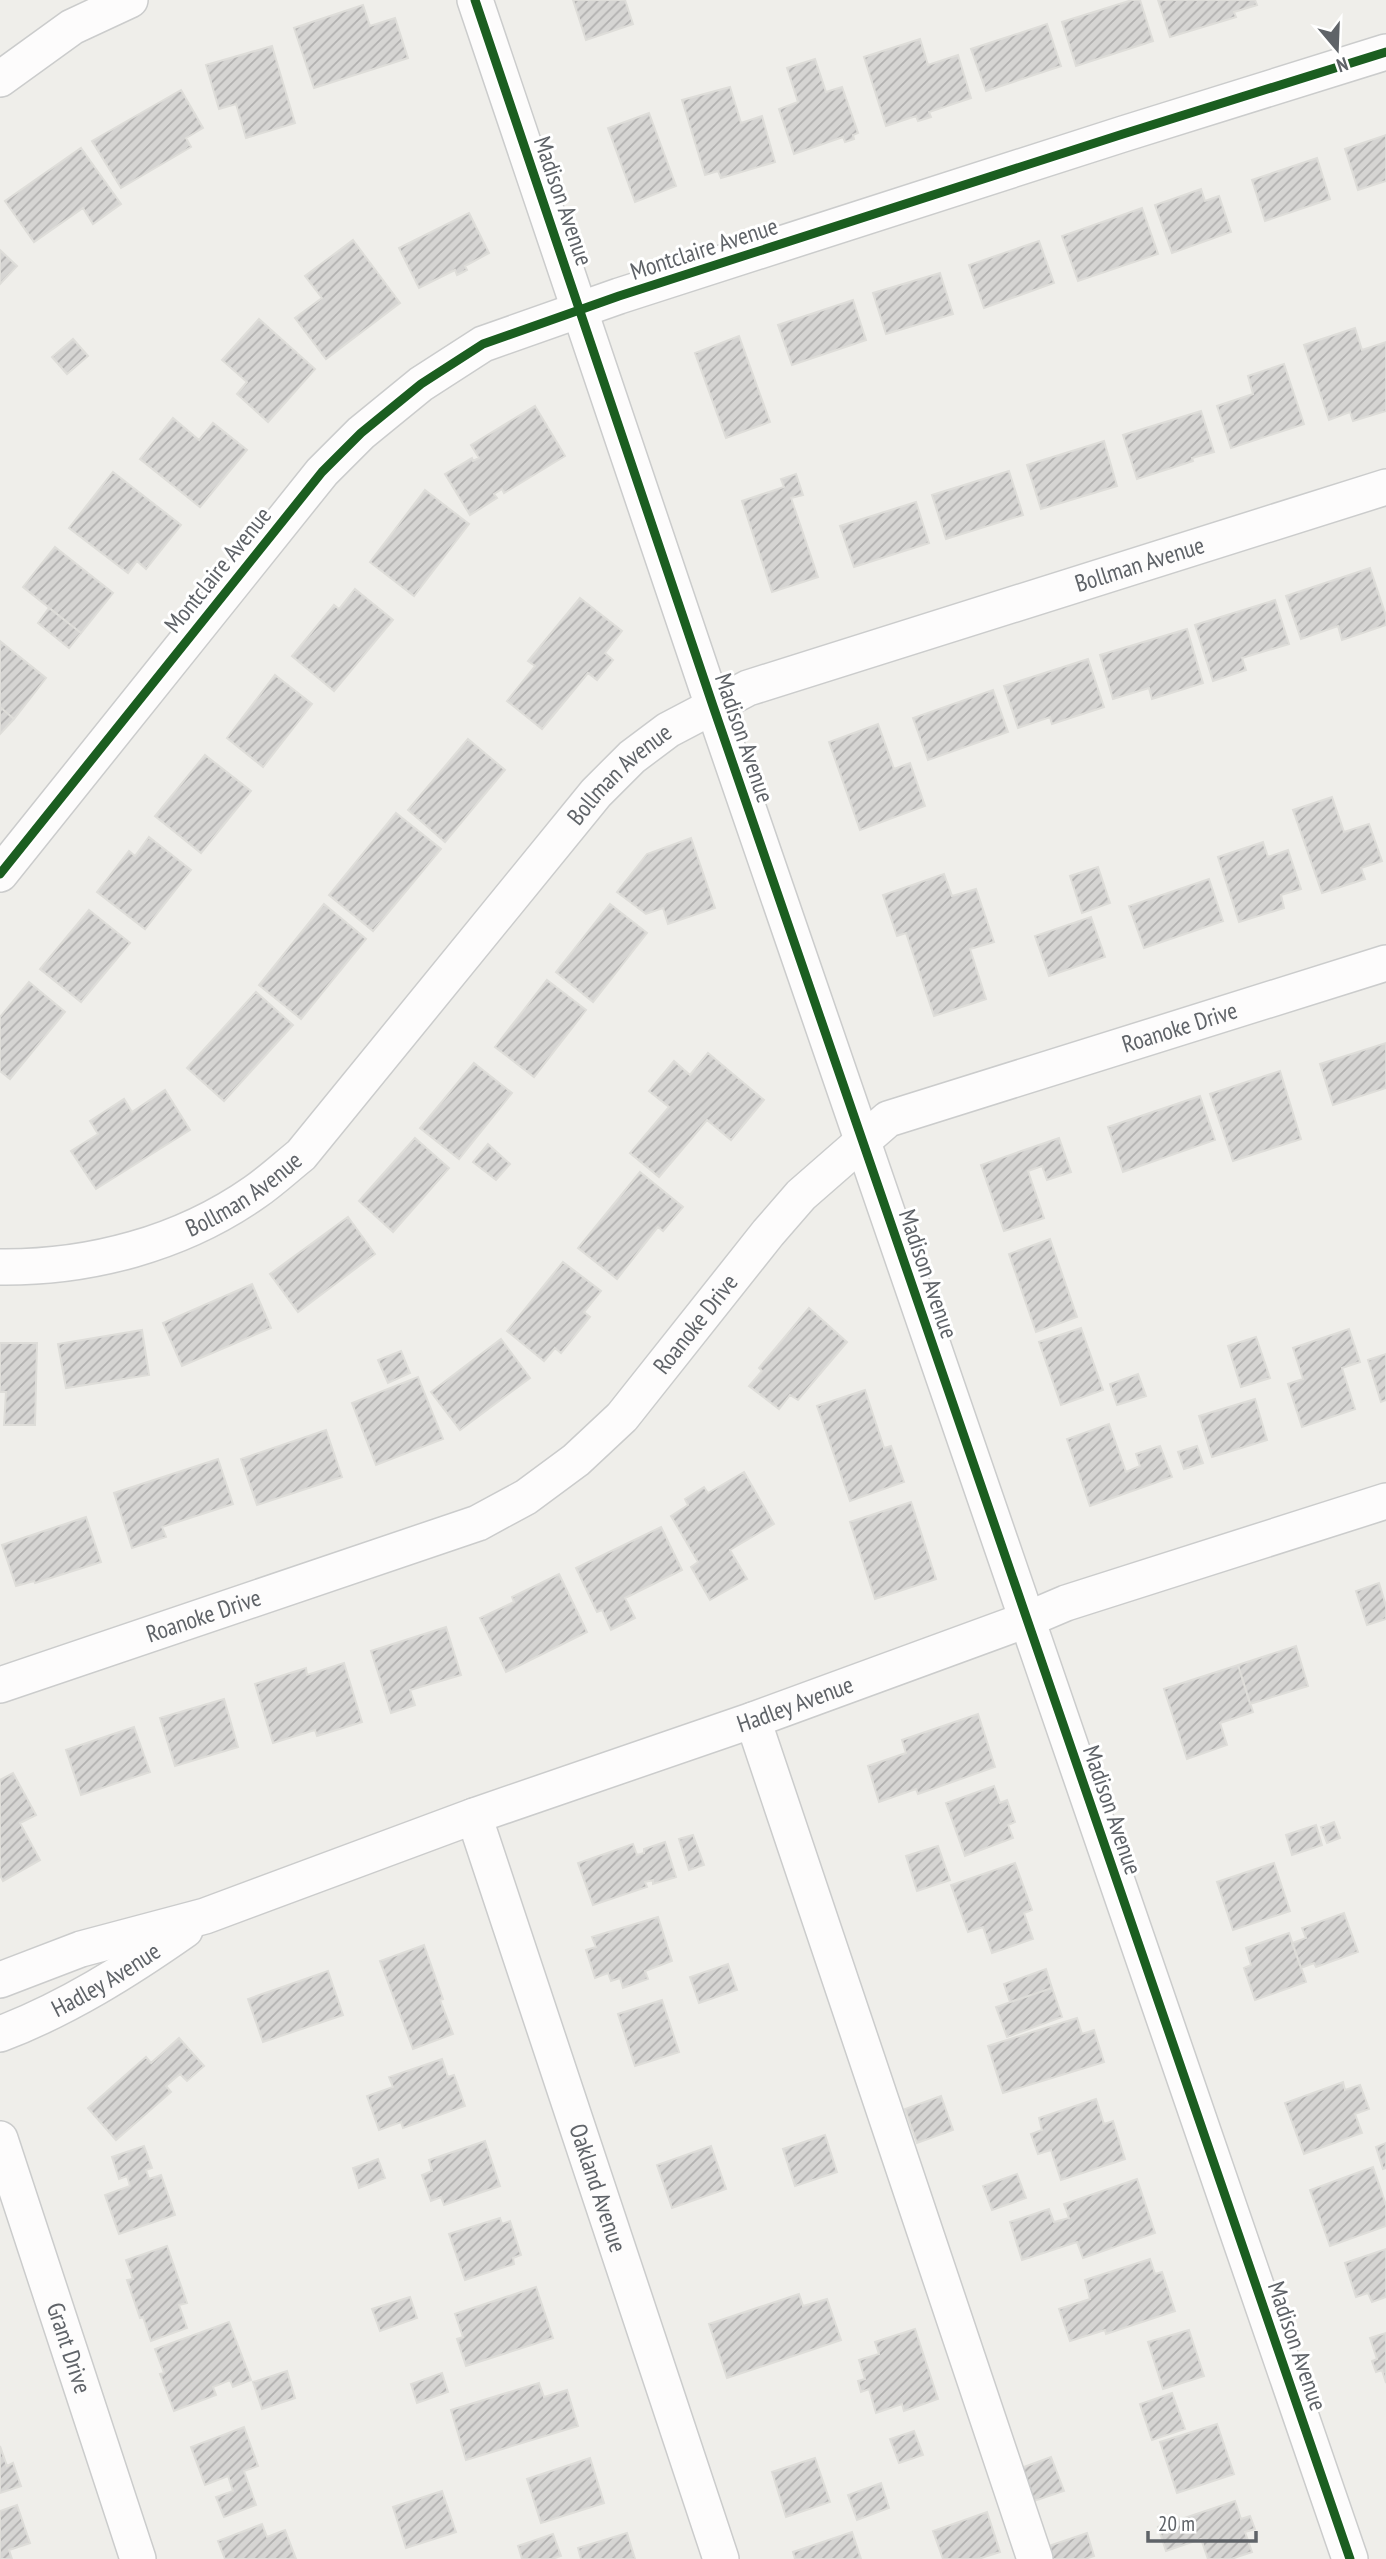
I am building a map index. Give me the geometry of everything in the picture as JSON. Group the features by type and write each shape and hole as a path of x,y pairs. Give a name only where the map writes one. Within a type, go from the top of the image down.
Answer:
{"street":[{"path":"0,79 72,27 130,0"},
{"name":"Madison Avenue","path":"475,0 862,1142 1350,2559"},
{"name":"Montclaire Avenue","path":"0,874 322,472 351,442 421,384 483,344 579,309 1386,52"},
{"name":"Bollman Avenue","path":"0,1266 39,1267 103,1257 147,1245 203,1223 255,1192 301,1155 596,793 632,757 668,730 748,688 1386,487"},
{"name":"Roanoke Drive","path":"0,1685 478,1522 526,1497 576,1460 622,1417 801,1195 888,1119 1386,963"},
{"name":"Hadley Avenue","path":"0,1980 81,1949 205,1916 474,1816 753,1720 1066,1603 1386,1501"},
{"path":"753,1720 1035,2559"},
{"name":"Oakland Avenue","path":"474,1816 721,2559"},
{"name":"Hadley Avenue","path":"0,2034 44,2014 136,1964 205,1916"},
{"name":"Grant Drive","path":"0,2141 138,2559"}],"building":[{"path":"573,0 625,0 633,24 586,40"},
{"path":"1132,0 1140,0 1153,41 1076,66 1062,22"},
{"path":"1158,0 1255,0 1257,5 1234,12 1236,17 1170,37"},
{"path":"363,5 370,26 395,18 408,58 314,88 294,28"},
{"path":"1047,24 1061,66 986,91 971,49"},
{"path":"920,39 928,65 958,55 971,98 929,112 931,117 918,121 916,116 886,126 864,57"},
{"path":"272,46 295,123 246,138 236,104 219,109 206,65"},
{"path":"815,59 826,92 842,87 858,133 853,135 854,139 845,142 843,137 794,154 779,109 798,102 787,68"},
{"path":"730,87 741,123 762,116 775,162 721,178 718,171 705,175 682,100"},
{"path":"181,90 203,128 186,138 191,147 121,188 92,141"},
{"path":"649,113 676,186 635,202 608,128"},
{"path":"1386,135 1386,181 1358,190 1345,149"},
{"path":"81,148 121,204 93,224 83,208 34,242 5,201"},
{"path":"1317,158 1330,199 1265,221 1252,180"},
{"path":"1201,189 1205,201 1219,196 1231,232 1172,253 1155,205"},
{"path":"1142,208 1158,254 1078,281 1062,236"},
{"path":"469,213 489,253 465,266 467,270 457,275 455,270 419,288 399,248"},
{"path":"353,240 400,303 326,359 295,318 322,298 305,276"},
{"path":"1039,241 1054,283 984,308 969,265"},
{"path":"0,250 17,266 0,284"},
{"path":"940,273 953,314 886,334 873,293"},
{"path":"853,300 866,340 792,365 778,325"},
{"path":"259,319 315,369 268,422 237,394 247,382 222,360"},
{"path":"1355,328 1362,350 1386,342 1386,411 1353,421 1350,412 1329,420 1304,345"},
{"path":"739,336 770,422 726,438 695,353"},
{"path":"73,339 88,356 67,374 52,357"},
{"path":"1284,364 1304,424 1231,448 1217,406 1253,394 1248,376"},
{"path":"535,406 565,456 504,493 502,489 494,494 497,498 470,515 445,474 472,458 473,461 479,458 471,445"},
{"path":"1201,411 1214,452 1137,479 1123,435"},
{"path":"173,418 199,440 213,423 247,450 200,507 140,459"},
{"path":"1104,441 1117,486 1041,509 1027,465"},
{"path":"1009,471 1023,515 946,539 932,495"},
{"path":"113,472 181,525 146,569 137,561 128,573 69,528"},
{"path":"796,474 803,495 791,498 818,577 772,592 742,501 784,487 781,479"},
{"path":"425,490 469,524 414,596 370,562"},
{"path":"916,502 929,543 854,567 840,526"},
{"path":"55,547 113,593 81,633 23,587"},
{"path":"1370,568 1386,616 1386,625 1342,640 1338,626 1301,639 1286,596"},
{"path":"355,589 393,620 334,691 292,656 334,605 339,609"},
{"path":"580,598 622,631 605,653 613,660 597,680 588,673 542,729 507,701 535,666 528,661"},
{"path":"1275,600 1289,644 1242,658 1246,670 1213,681 1195,625"},
{"path":"49,608 81,633 69,648 38,623"},
{"path":"1187,629 1203,683 1152,699 1149,688 1113,699 1100,655"},
{"path":"0,641 46,678 14,719 0,707"},
{"path":"1088,659 1104,707 1052,724 1050,717 1018,728 1004,686"},
{"path":"275,675 312,704 263,767 227,738"},
{"path":"993,690 1008,732 928,760 913,718"},
{"path":"0,707 14,719 0,734"},
{"path":"878,724 894,769 910,763 925,806 860,830 829,742"},
{"path":"468,739 505,770 445,842 408,810"},
{"path":"205,755 251,791 201,853 155,816"},
{"path":"1332,797 1344,832 1369,824 1382,861 1361,868 1365,879 1322,893 1293,810"},
{"path":"396,813 441,849 373,931 329,895"},
{"path":"149,837 191,870 145,929 97,892 129,851 135,856"},
{"path":"691,838 715,908 668,924 663,908 646,914 617,892 647,854"},
{"path":"1263,842 1268,857 1288,850 1301,889 1281,895 1284,908 1239,922 1218,857"},
{"path":"1098,867 1110,903 1082,913 1070,876"},
{"path":"944,874 952,896 976,889 994,942 970,949 986,999 934,1016 906,933 897,936 883,895"},
{"path":"1209,879 1223,921 1144,948 1129,906"},
{"path":"324,904 366,939 301,1019 259,985"},
{"path":"610,904 647,933 593,1002 556,972"},
{"path":"89,910 130,943 81,1002 40,969"},
{"path":"1091,917 1105,957 1049,976 1035,936"},
{"path":"547,980 586,1010 534,1077 495,1047"},
{"path":"29,982 65,1012 10,1079 0,1071 0,1017"},
{"path":"256,992 293,1025 224,1101 187,1068"},
{"path":"1386,1043 1386,1088 1333,1105 1320,1064"},
{"path":"708,1053 764,1100 731,1140 707,1120 659,1177 630,1153 669,1107 649,1091 674,1061 690,1075"},
{"path":"474,1063 512,1093 459,1159 420,1128"},
{"path":"1280,1071 1301,1139 1233,1161 1210,1094"},
{"path":"165,1090 190,1130 96,1189 71,1151 98,1134 90,1121 124,1099 132,1112"},
{"path":"1200,1096 1215,1140 1123,1172 1108,1127"},
{"path":"415,1138 449,1168 393,1232 359,1201"},
{"path":"1059,1138 1071,1172 1047,1180 1042,1166 1028,1171 1044,1218 1004,1231 981,1165"},
{"path":"488,1144 510,1164 496,1180 473,1162"},
{"path":"640,1172 683,1207 663,1231 658,1227 617,1279 578,1248"},
{"path":"348,1217 375,1254 298,1312 270,1274"},
{"path":"1050,1239 1077,1317 1036,1332 1009,1254"},
{"path":"563,1262 601,1291 584,1312 590,1317 561,1353 555,1348 544,1361 507,1331"},
{"path":"252,1284 271,1328 182,1366 163,1323"},
{"path":"809,1308 847,1342 798,1400 790,1395 779,1409 749,1386 762,1371 759,1368"},
{"path":"1081,1328 1103,1390 1061,1405 1039,1342"},
{"path":"1349,1329 1360,1362 1342,1368 1355,1409 1302,1427 1288,1384 1303,1379 1293,1348"},
{"path":"142,1330 149,1375 66,1388 58,1344"},
{"path":"1256,1337 1270,1378 1241,1387 1228,1346"},
{"path":"501,1339 530,1378 460,1430 431,1392"},
{"path":"0,1343 37,1343 35,1425 4,1425 6,1392 0,1392"},
{"path":"401,1351 410,1373 388,1383 378,1360"},
{"path":"1386,1354 1386,1400 1381,1402 1368,1360"},
{"path":"1138,1374 1146,1396 1117,1405 1110,1384"},
{"path":"418,1377 443,1439 376,1465 352,1403"},
{"path":"865,1390 884,1448 891,1446 904,1482 850,1501 817,1406"},
{"path":"1255,1399 1267,1440 1212,1457 1199,1416"},
{"path":"1109,1424 1126,1472 1140,1466 1136,1454 1160,1446 1172,1477 1090,1506 1067,1439"},
{"path":"326,1430 342,1477 257,1505 241,1459"},
{"path":"1197,1446 1203,1463 1184,1469 1178,1452"},
{"path":"218,1459 233,1504 162,1527 166,1537 132,1548 114,1493"},
{"path":"744,1472 774,1524 730,1550 747,1579 710,1600 691,1567 698,1562 671,1516 688,1505 685,1499 704,1487 708,1493"},
{"path":"911,1502 936,1579 875,1599 850,1522"},
{"path":"86,1517 101,1562 35,1583 34,1581 16,1586 2,1545"},
{"path":"661,1527 682,1570 625,1598 635,1618 611,1630 602,1610 597,1612 576,1568"},
{"path":"559,1574 587,1632 506,1672 480,1618 514,1602 512,1597"},
{"path":"1379,1583 1386,1606 1386,1619 1367,1625 1356,1591"},
{"path":"446,1627 461,1675 410,1690 415,1705 391,1713 371,1651"},
{"path":"1296,1646 1308,1686 1250,1704 1238,1665"},
{"path":"344,1663 362,1722 317,1736 315,1730 273,1743 255,1684 306,1668 307,1675"},
{"path":"1238,1665 1253,1712 1220,1723 1227,1745 1187,1759 1164,1689"},
{"path":"224,1699 238,1747 175,1766 160,1718"},
{"path":"978,1714 995,1767 918,1794 916,1789 879,1802 868,1766 906,1753 902,1740"},
{"path":"134,1727 150,1772 81,1795 66,1750"},
{"path":"13,1773 36,1815 20,1823 40,1860 3,1881 0,1875 0,1780"},
{"path":"994,1786 1000,1803 1007,1800 1015,1822 1008,1825 1013,1838 965,1856 946,1803"},
{"path":"1334,1822 1340,1838 1327,1843 1321,1827"},
{"path":"1316,1825 1322,1845 1292,1855 1286,1835"},
{"path":"693,1835 704,1865 689,1870 679,1839"},
{"path":"665,1842 676,1877 653,1884 653,1880 645,1882 647,1887 593,1905 578,1863 633,1844 637,1855 644,1853 644,1849"},
{"path":"938,1846 950,1880 917,1891 906,1856"},
{"path":"1015,1863 1032,1910 1024,1913 1033,1939 992,1953 983,1927 968,1932 951,1885"},
{"path":"1274,1863 1290,1911 1233,1930 1217,1882"},
{"path":"1344,1913 1358,1952 1316,1967 1314,1963 1301,1968 1292,1943 1306,1938 1302,1928"},
{"path":"658,1917 672,1961 645,1971 648,1979 623,1988 620,1978 611,1981 608,1973 595,1978 586,1950 596,1947 592,1937"},
{"path":"1289,1933 1306,1982 1255,2000 1244,1968 1251,1965 1246,1948"},
{"path":"424,1945 453,2034 413,2049 380,1961"},
{"path":"728,1964 737,1990 699,2003 690,1977"},
{"path":"1046,1969 1052,1988 1010,2002 1004,1984"},
{"path":"328,1971 343,2015 263,2042 248,1999"},
{"path":"1052,1988 1062,2017 1007,2037 996,2007"},
{"path":"662,2000 679,2052 635,2066 618,2014"},
{"path":"1077,2018 1082,2034 1094,2030 1104,2062 1003,2093 988,2046"},
{"path":"179,2038 204,2066 187,2081 180,2074 166,2086 171,2092 116,2140 88,2108 146,2057 151,2063"},
{"path":"442,2059 448,2077 454,2075 465,2106 403,2128 401,2122 379,2130 367,2096 393,2087 389,2077"},
{"path":"1343,2082 1345,2090 1360,2085 1369,2109 1355,2114 1362,2133 1304,2154 1285,2103"},
{"path":"941,2096 953,2130 917,2143 905,2109"},
{"path":"1096,2099 1104,2124 1113,2121 1125,2159 1061,2180 1051,2150 1038,2154 1031,2134 1042,2130 1039,2118"},
{"path":"825,2135 837,2172 795,2186 783,2149"},
{"path":"485,2141 500,2186 444,2205 441,2197 431,2201 422,2175 432,2171 429,2160"},
{"path":"1386,2143 1386,2168 1383,2169 1376,2147"},
{"path":"144,2146 152,2168 146,2170 149,2179 161,2175 175,2215 119,2234 105,2195 130,2186 127,2176 119,2179 112,2157"},
{"path":"711,2146 726,2189 672,2208 657,2165"},
{"path":"378,2159 385,2178 359,2188 353,2168"},
{"path":"1373,2167 1386,2205 1386,2226 1330,2246 1310,2190"},
{"path":"1017,2174 1026,2198 992,2210 983,2186"},
{"path":"1137,2179 1155,2233 1083,2258 1077,2242 1022,2260 1010,2222 1049,2209 1054,2222 1069,2218 1064,2204"},
{"path":"500,2218 502,2224 510,2221 521,2255 513,2258 514,2264 465,2280 449,2234"},
{"path":"167,2246 187,2303 179,2305 187,2328 151,2341 127,2280 133,2279 126,2260"},
{"path":"1386,2249 1386,2297 1372,2302 1368,2293 1356,2297 1345,2263"},
{"path":"1150,2259 1155,2274 1162,2272 1175,2311 1106,2334 1105,2330 1070,2341 1059,2309 1090,2299 1085,2280"},
{"path":"536,2287 553,2338 466,2366 457,2339 463,2337 455,2314"},
{"path":"799,2294 803,2306 827,2299 841,2340 727,2378 709,2324"},
{"path":"410,2297 417,2318 380,2331 372,2309"},
{"path":"229,2322 251,2380 233,2387 230,2380 213,2387 216,2395 174,2411 160,2374 164,2373 155,2349"},
{"path":"915,2329 938,2399 904,2411 902,2404 876,2413 869,2389 861,2392 858,2381 865,2379 859,2360 879,2354 875,2342"},
{"path":"1189,2330 1204,2376 1163,2389 1148,2342"},
{"path":"1386,2333 1386,2383 1382,2370 1376,2372 1372,2361 1377,2359 1370,2338"},
{"path":"287,2371 295,2398 262,2409 253,2382"},
{"path":"442,2373 448,2392 417,2403 411,2384"},
{"path":"539,2383 544,2397 567,2390 578,2426 466,2460 451,2410"},
{"path":"1172,2393 1185,2429 1152,2440 1140,2404"},
{"path":"1217,2424 1234,2474 1177,2493 1160,2442"},
{"path":"244,2427 258,2466 244,2471 256,2505 224,2517 216,2497 233,2491 228,2476 205,2485 191,2447"},
{"path":"914,2431 923,2455 899,2463 890,2439"},
{"path":"0,2446 7,2466 13,2463 21,2486 0,2493"},
{"path":"1051,2457 1064,2491 1025,2504 1013,2471"},
{"path":"590,2458 604,2503 541,2523 527,2479"},
{"path":"815,2458 830,2502 786,2517 772,2472"},
{"path":"881,2483 889,2508 857,2520 848,2495"},
{"path":"442,2491 456,2532 406,2548 393,2507"},
{"path":"1235,2501 1241,2519 1250,2516 1255,2529 1245,2532 1252,2552 1231,2559 1208,2559 1201,2539 1166,2551 1158,2527"},
{"path":"17,2505 30,2543 9,2550 12,2559 0,2559 0,2511"},
{"path":"987,2512 1000,2552 978,2559 943,2559 933,2531"},
{"path":"262,2524 267,2537 285,2530 296,2559 225,2559 218,2541"},
{"path":"852,2532 861,2559 795,2559 793,2552"},
{"path":"627,2533 635,2559 581,2559 578,2548"},
{"path":"1087,2533 1094,2556 1085,2559 1050,2559 1046,2547"},
{"path":"553,2534 561,2556 552,2559 522,2559 518,2546"}],"cycle path":[{"path":"475,0 713,706 1350,2559"},
{"path":"0,874 322,472 361,433 421,384 483,344 619,296 1386,52"}]}
